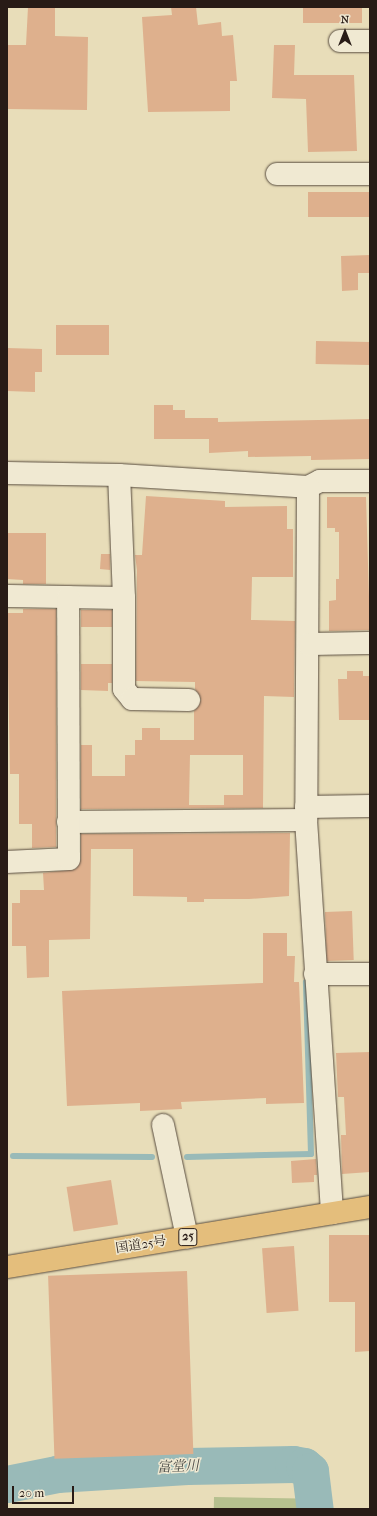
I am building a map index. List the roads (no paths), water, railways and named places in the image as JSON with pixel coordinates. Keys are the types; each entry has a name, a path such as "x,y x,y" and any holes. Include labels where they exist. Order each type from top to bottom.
{"highway":[{"name":"国道25号","path":"7,1267 370,1207"}],"street":[{"path":"340,41 370,41"},
{"path":"277,174 370,174"},
{"path":"7,473 119,475 308,488 320,481 370,481"},
{"path":"119,475 124,598 124,690 132,699 189,700"},
{"path":"308,488 306,814 315,974 332,1213"},
{"path":"7,596 124,598"},
{"path":"7,862 69,859 68,597"},
{"path":"308,644 370,643"},
{"path":"68,822 306,814 370,806"},
{"path":"315,974 370,974"},
{"path":"163,1125 187,1237"}],"waterway":[{"path":"187,1157 311,1154 306,982"},
{"path":"13,1156 152,1157"},
{"name":"富堂川","path":"7,1484 57,1474 187,1466 293,1464 304,1466 310,1471 315,1509"}]}
